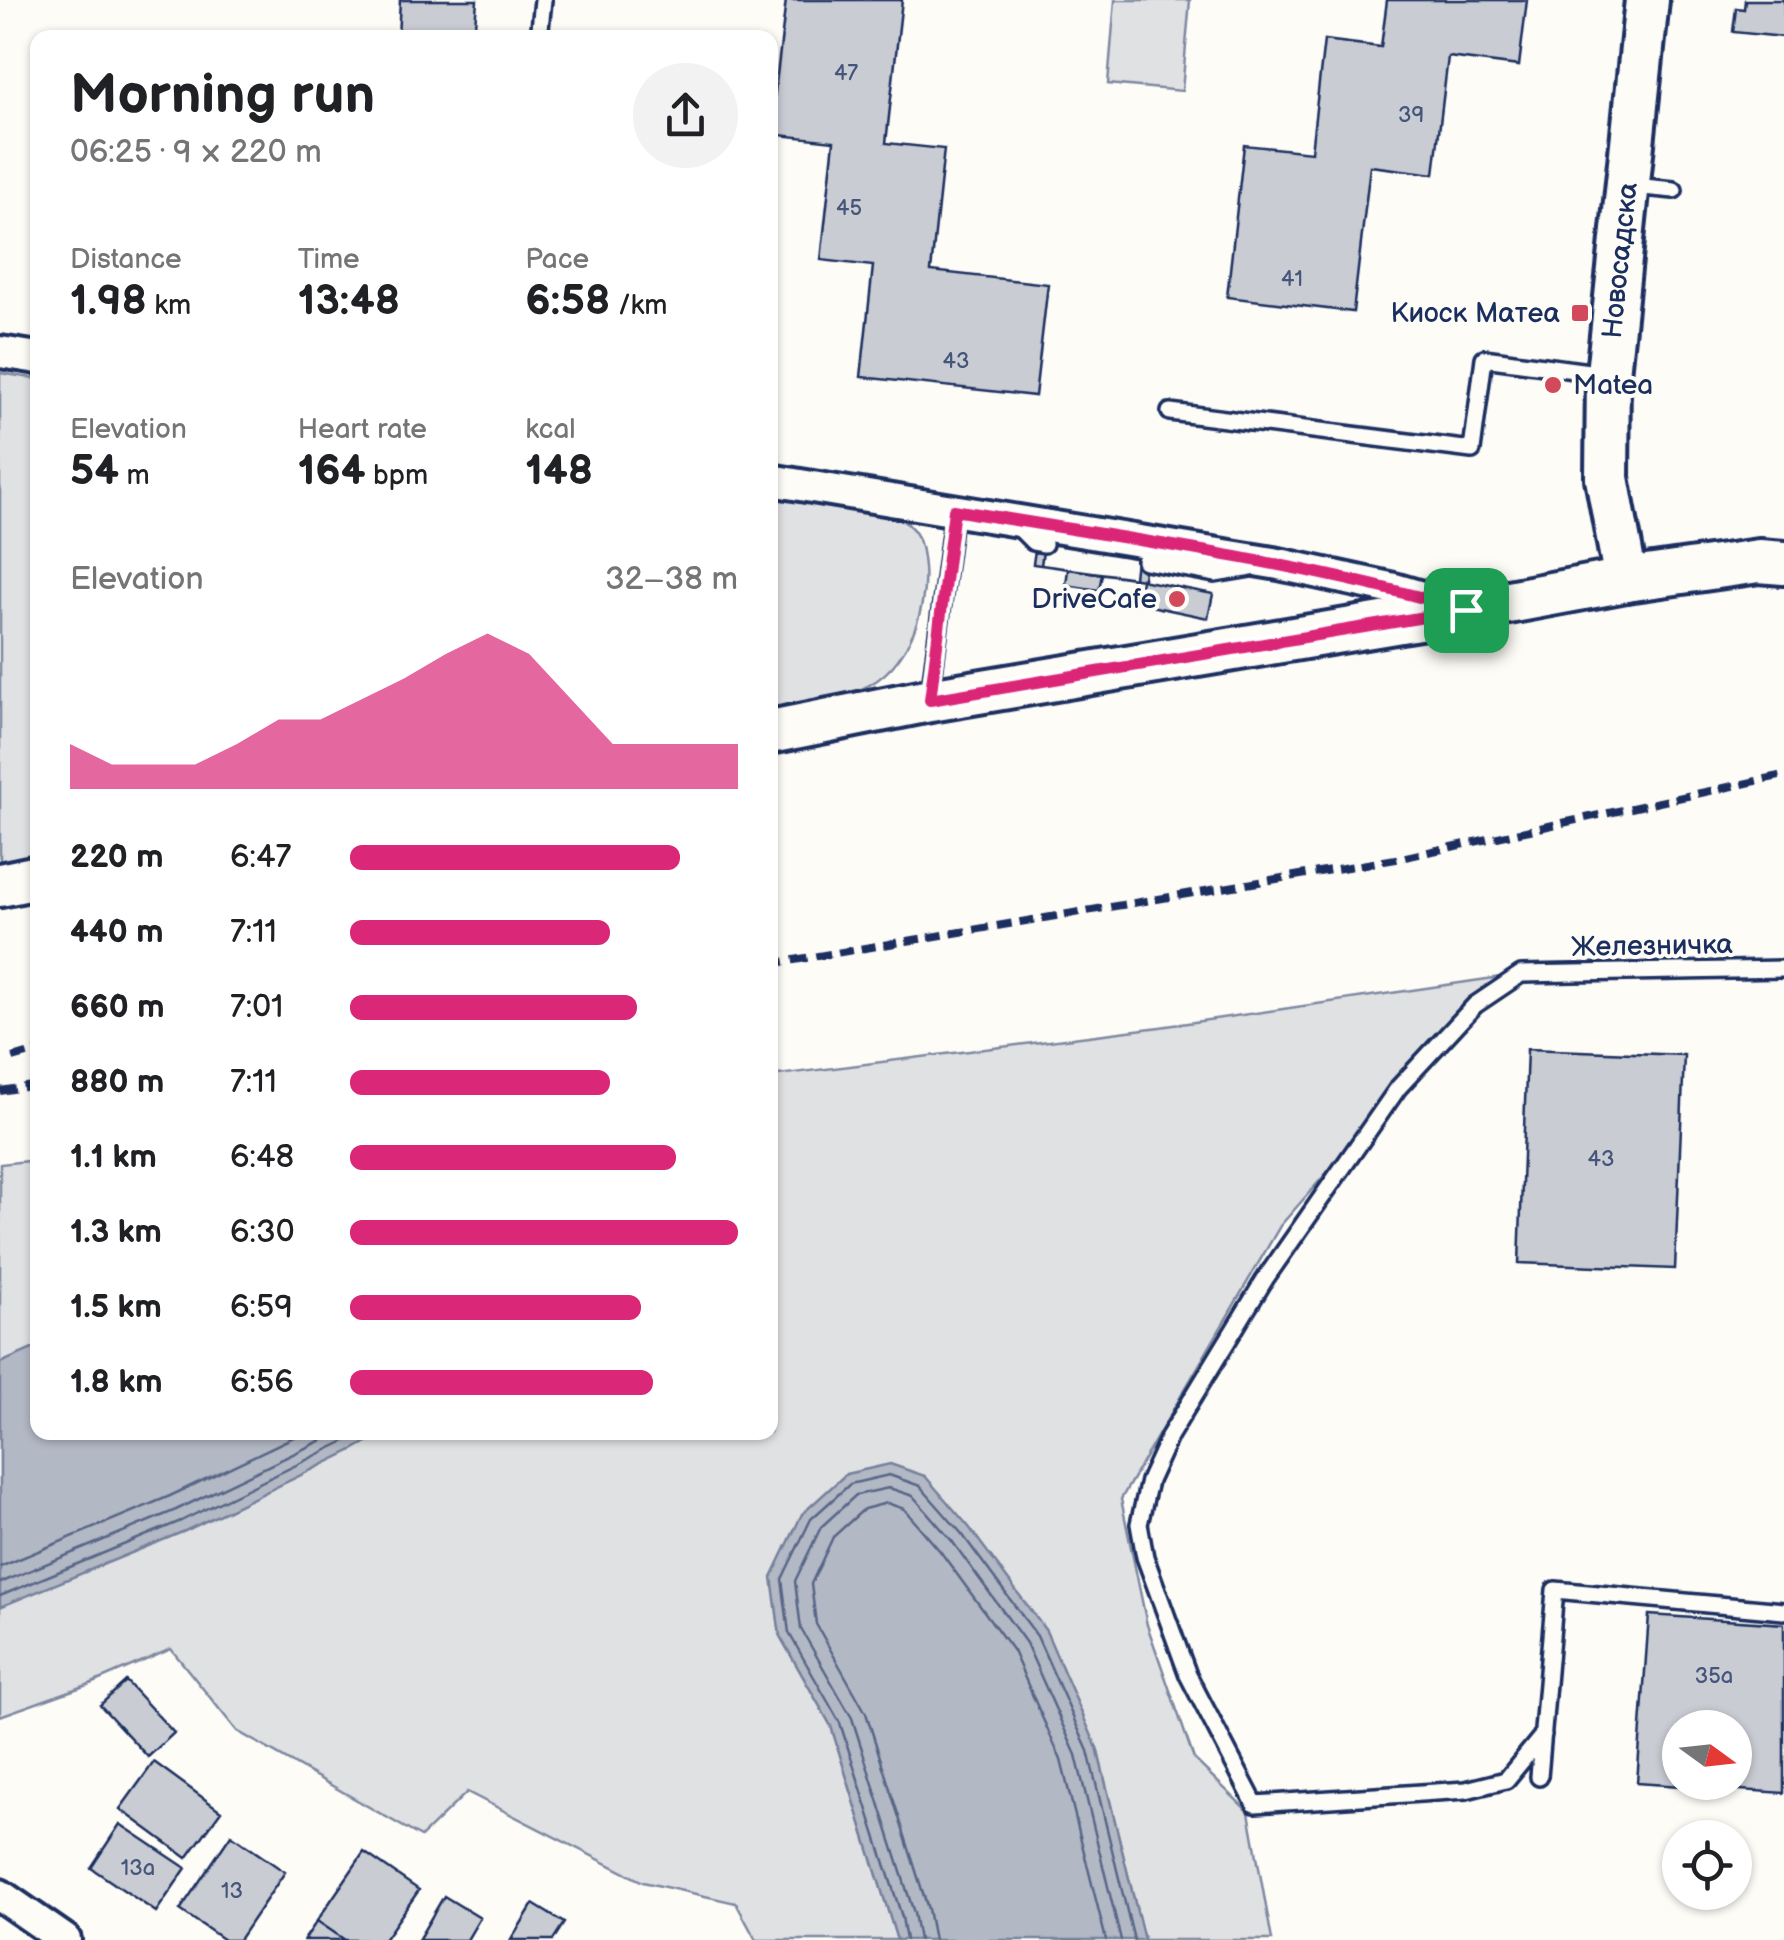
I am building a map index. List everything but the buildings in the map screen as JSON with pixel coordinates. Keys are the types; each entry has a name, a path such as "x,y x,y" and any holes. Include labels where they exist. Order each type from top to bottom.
{"street":[{"name":"Новосадска","path":"1626,580 1606,478 1608,374 1646,0"},
{"path":"0,352 30,357"},
{"path":"778,481 1279,564 1394,589 1466,610"},
{"path":"778,730 930,700 1626,580 1758,561 1784,563"},
{"path":"0,884 30,878"},
{"path":"0,1896 65,1940"}],"lane":[{"path":"540,30 543,0"},
{"path":"1628,185 1674,190"},
{"path":"1170,412 1472,450 1484,358 1608,374"},
{"path":"930,700 954,510"},
{"path":"1011,520 1033,542 1044,544"},
{"path":"1145,561 1216,574 1279,564"},
{"name":"Железничка","path":"1542,1735 1506,1780 1466,1790 1255,1804 1188,1674 1145,1557 1139,1524 1148,1482 1170,1435 1265,1278 1398,1088 1474,1005 1521,974 1784,968"},
{"path":"1539,1776 1555,1590 1784,1610"}],"shaded area":[{"path":"1115,0 1190,0 1182,91 1108,84"},
{"path":"0,373 30,378 30,856 0,862"},
{"path":"778,498 896,517 918,537 924,585 922,605 909,642 886,672 871,684 843,695 778,707"},
{"path":"1521,974 1474,1005 1280,1226 1121,1499 1147,1625 1194,1759 1249,1812 1272,1940 1144,1940 1097,1748 780,1636 831,1726 897,1940 756,1940 736,1903 643,1882 467,1792 421,1837 237,1731 171,1649 90,1684 0,1716 0,1164 30,1161 30,1440 778,1440 778,1075 1160,1027"}],"water":[{"path":"30,1350 30,1440 371,1440 185,1531 0,1607 0,1363"},
{"path":"890,1464 925,1476 969,1527 1046,1631 1097,1748 1144,1940 897,1940 831,1726 780,1636 772,1577 802,1514 846,1474"}],"railway":[{"path":"778,963 1396,859 1784,775"},
{"path":"13,1058 30,1053"},
{"path":"0,1091 30,1086"}],"place":[{"name":"Киоск Матеа","path":"1580,313"},
{"name":"Matea","path":"1553,385"},
{"name":"DriveCafe","path":"1177,599"}],"route":[{"path":"954,510 1279,564 1354,579 1466,610 1064,678 930,700 954,510"}]}
